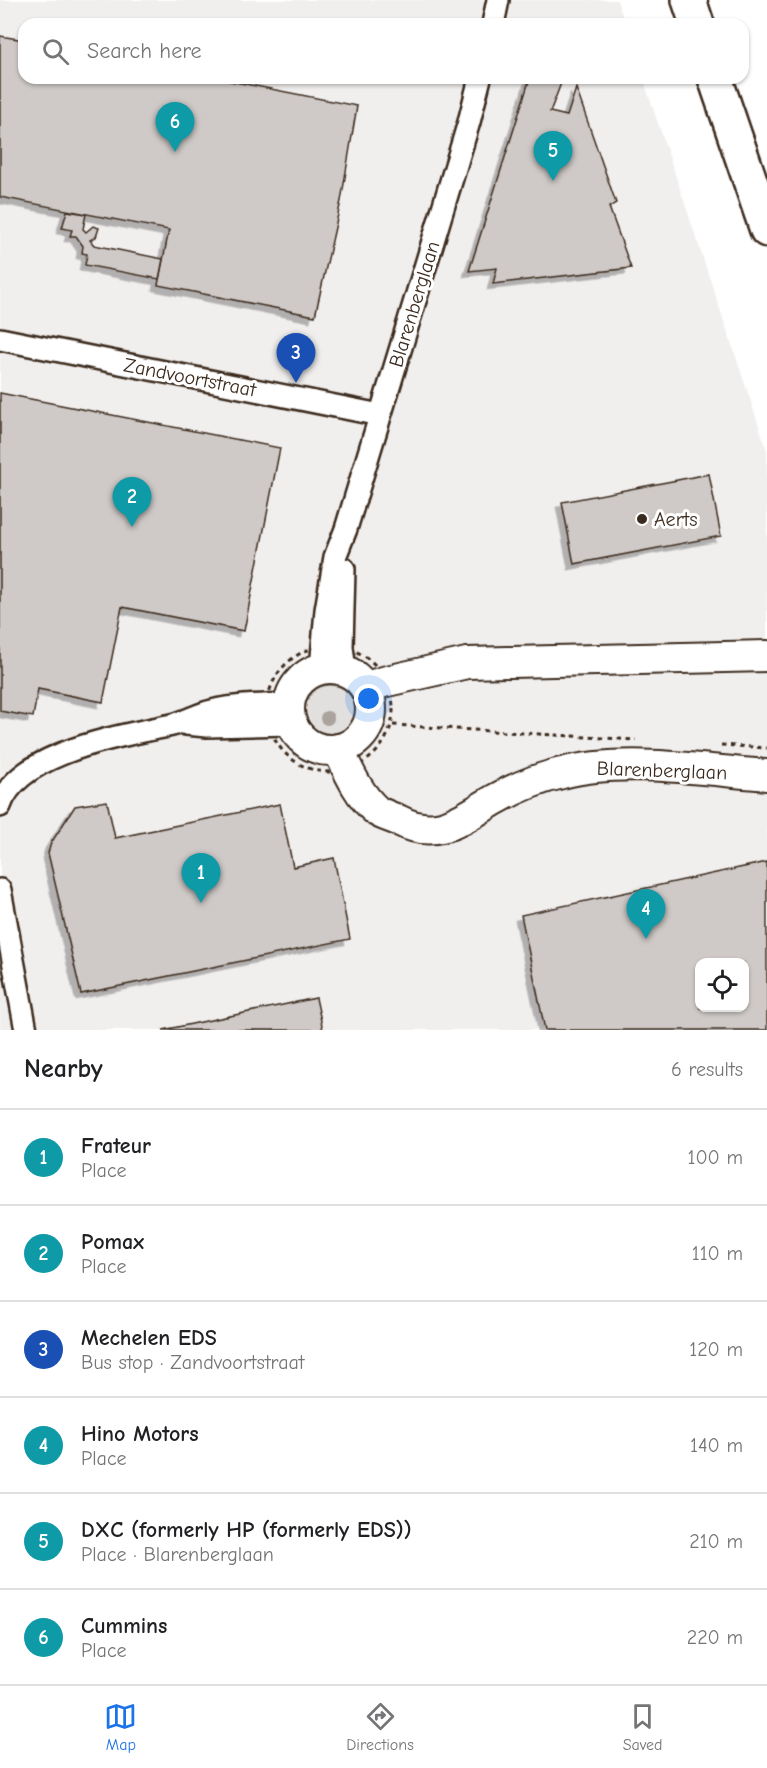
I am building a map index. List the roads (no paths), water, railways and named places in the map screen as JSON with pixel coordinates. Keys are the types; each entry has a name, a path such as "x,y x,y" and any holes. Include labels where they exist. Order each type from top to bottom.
{"highway":[{"path":"689,0 695,18"},
{"path":"717,84 767,231"}],"street":[{"path":"494,18 498,0"},
{"name":"Blarenberglaan","path":"478,84 346,529 365,798 378,812 421,829 438,829 461,820 498,798 531,783 562,773 593,767 645,766 767,775"},
{"name":"Zandvoortstraat","path":"0,339 380,415"},
{"path":"280,714 298,734 316,747 327,750 357,705 505,663 767,656"},
{"path":"280,714 300,682 309,674 357,705"},
{"path":"0,806 16,781 37,765 94,742 177,724 207,726 280,714"},
{"path":"0,890 26,1030"}],"place":[{"name":"Cummins","path":"175,152"},
{"name":"DXC (formerly HP (formerly EDS))","path":"553,181"},
{"name":"Mechelen EDS","path":"296,383"},
{"name":"Aerts","path":"642,519"},
{"name":"Pomax","path":"132,527"},
{"name":"Frateur","path":"201,903"},
{"name":"Hino Motors","path":"646,939"}]}
